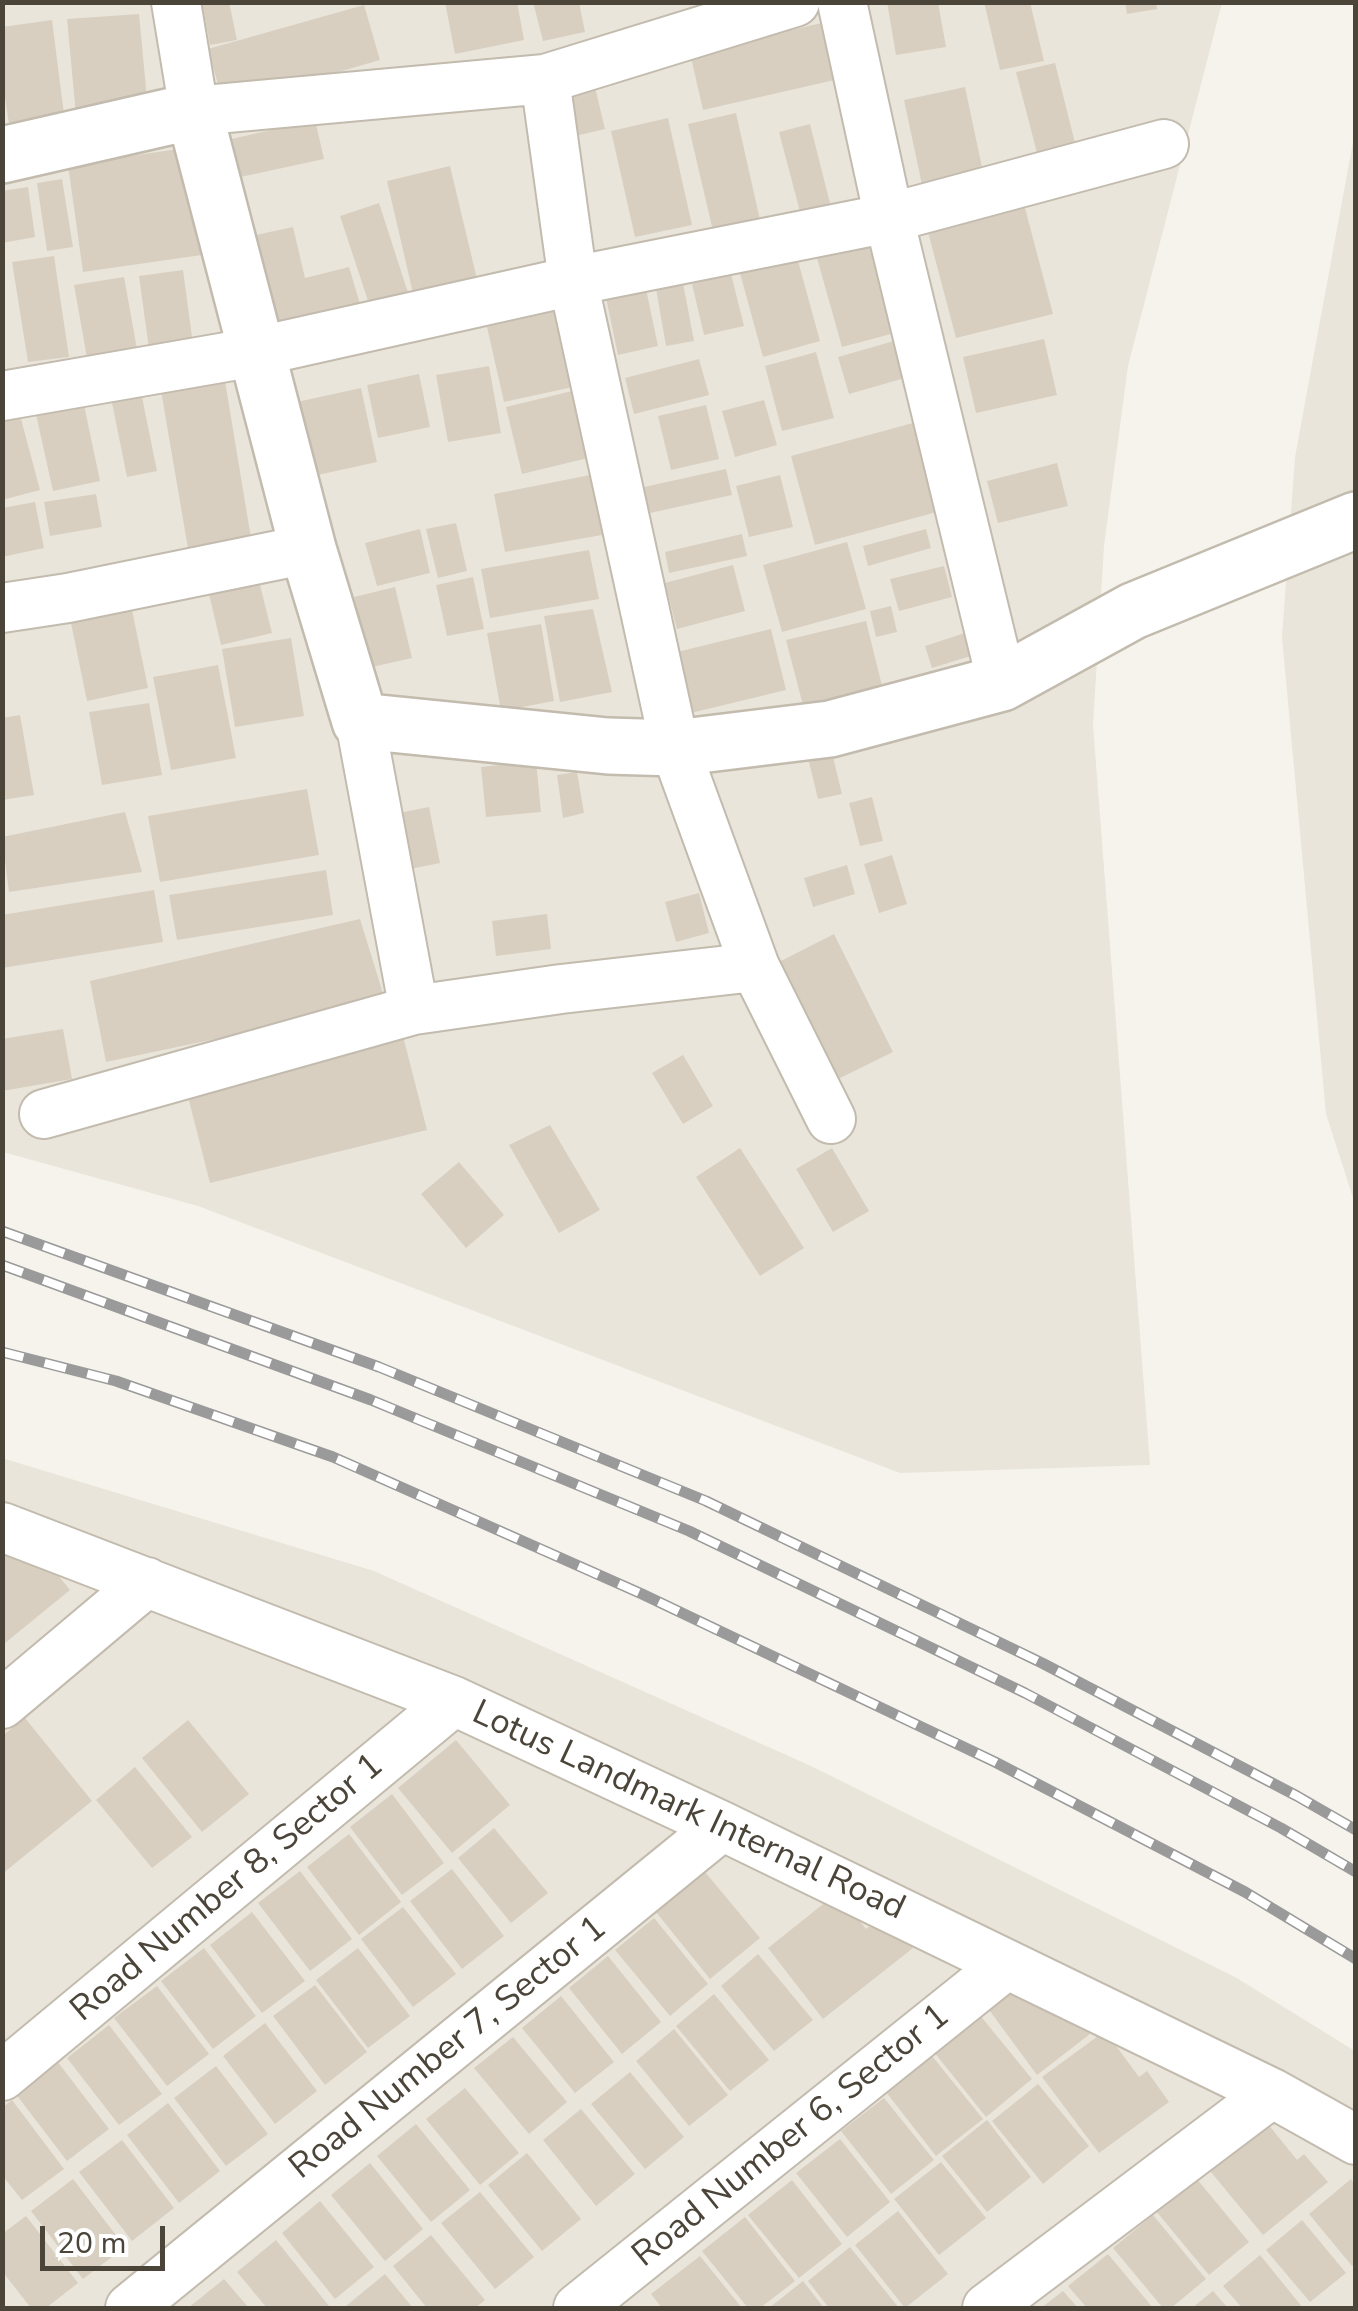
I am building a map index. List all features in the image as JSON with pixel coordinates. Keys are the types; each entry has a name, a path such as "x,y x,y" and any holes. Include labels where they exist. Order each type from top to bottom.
{"street":[{"path":"176,2 194,112 254,352 360,721 414,1010"},
{"path":"2,155 194,112 545,79 796,2"},
{"path":"842,2 889,218 1002,682"},
{"path":"545,79 573,281 675,748 755,968 831,1119"},
{"path":"2,396 254,352 573,281 889,218 1164,144"},
{"path":"360,721 608,746 675,748 830,729 1002,682 1133,611 1356,520"},
{"path":"2,608 308,549"},
{"path":"44,1114 414,1010 755,968"},
{"name":"Lotus Landmark Internal Road","path":"2,1528 454,1701 722,1826 1272,2093 1356,2140"},
{"path":"2,1704 147,1582"},
{"name":"Road Number 8, Sector 1","path":"2,2076 454,1701"},
{"name":"Road Number 7, Sector 1","path":"130,2308 722,1826"},
{"name":"Road Number 6, Sector 1","path":"578,2308 1006,1964"},
{"path":"986,2308 1272,2093"}],"shaded area":[{"path":"2,3 1222,3 1128,366 1104,546 1093,725 1150,1465 900,1473 198,1206 3,1152"},
{"path":"1355,131 1355,1204 1326,1114 1282,637 1295,457"},
{"path":"2,1458 374,1571 811,1766 1235,1977 1355,2051 1355,2308 3,2308"}],"building":[{"path":"202,2 229,2 237,40 210,45"},
{"path":"445,2 517,2 524,40 455,54"},
{"path":"533,2 579,2 585,32 543,41"},
{"path":"887,2 938,2 946,47 896,55"},
{"path":"984,2 1030,2 1044,61 1000,70"},
{"path":"1125,2 1156,2 1157,9 1127,14"},
{"path":"364,5 380,60 224,105 208,49"},
{"path":"139,14 149,120 77,126 67,19"},
{"path":"52,20 66,130 11,137 2,78 2,27"},
{"path":"826,22 839,79 703,110 690,53"},
{"path":"1055,63 1075,143 1037,153 1016,72"},
{"path":"593,79 605,129 571,137 559,86"},
{"path":"965,87 983,172 922,185 904,100"},
{"path":"736,113 760,220 713,231 688,124"},
{"path":"668,118 692,225 635,237 611,131"},
{"path":"315,120 324,159 236,178 227,140"},
{"path":"810,124 834,219 804,227 779,132"},
{"path":"185,148 202,255 83,272 68,165"},
{"path":"450,166 482,300 418,315 387,181"},
{"path":"62,179 73,247 47,251 37,183"},
{"path":"28,187 35,237 2,243 2,191"},
{"path":"379,203 412,305 374,319 340,216"},
{"path":"1025,208 1053,314 956,338 928,232"},
{"path":"293,227 305,278 349,267 364,317 281,342 251,236"},
{"path":"879,234 906,330 842,347 815,251"},
{"path":"795,250 820,341 763,357 738,266"},
{"path":"54,256 69,357 28,362 12,262"},
{"path":"183,270 193,344 149,349 139,276"},
{"path":"731,274 744,326 704,335 692,284"},
{"path":"124,277 137,349 87,358 74,285"},
{"path":"683,283 694,341 666,346 656,289"},
{"path":"646,289 658,346 618,355 606,298"},
{"path":"557,311 573,387 504,402 487,327"},
{"path":"1044,339 1057,395 976,413 963,357"},
{"path":"894,341 905,378 849,394 838,357"},
{"path":"816,352 834,418 782,431 765,366"},
{"path":"699,359 709,395 634,414 625,378"},
{"path":"489,366 501,433 448,442 436,375"},
{"path":"419,374 430,427 378,438 367,385"},
{"path":"224,375 253,550 190,560 160,385"},
{"path":"361,388 377,462 313,476 297,402"},
{"path":"572,391 588,458 522,474 506,407"},
{"path":"141,392 157,471 127,477 111,398"},
{"path":"83,400 100,481 53,491 35,410"},
{"path":"764,400 777,445 735,457 722,411"},
{"path":"17,404 40,490 2,500 2,408"},
{"path":"706,405 719,459 671,470 658,416"},
{"path":"913,423 937,512 815,545 791,456"},
{"path":"1057,463 1068,506 998,523 987,481"},
{"path":"726,469 732,495 650,513 644,487"},
{"path":"590,475 602,535 505,552 494,494"},
{"path":"780,475 793,527 749,537 736,486"},
{"path":"96,494 102,527 50,536 44,502"},
{"path":"35,502 44,548 2,557 2,508"},
{"path":"456,523 467,571 438,578 426,529"},
{"path":"420,529 430,573 377,586 365,543"},
{"path":"926,529 931,548 868,566 863,546"},
{"path":"742,534 747,556 669,573 665,552"},
{"path":"847,542 866,609 782,632 763,565"},
{"path":"589,550 599,599 490,618 481,569"},
{"path":"255,565 272,633 221,645 205,577"},
{"path":"733,565 745,611 677,629 665,583"},
{"path":"944,566 952,597 899,611 890,579"},
{"path":"473,577 484,629 447,636 436,585"},
{"path":"395,587 412,658 372,667 354,597"},
{"path":"891,606 897,632 876,637 870,611"},
{"path":"593,609 612,692 560,702 544,616"},
{"path":"132,610 148,688 87,701 71,623"},
{"path":"866,621 885,698 806,717 786,640"},
{"path":"541,624 554,701 501,711 487,633"},
{"path":"771,629 786,690 691,713 677,652"},
{"path":"977,629 984,652 932,668 925,646"},
{"path":"291,638 304,716 235,727 222,649"},
{"path":"218,665 236,758 171,770 153,677"},
{"path":"149,703 162,775 102,785 89,712"},
{"path":"20,715 34,795 2,800 2,718"},
{"path":"833,757 842,794 818,799 809,762"},
{"path":"536,761 541,812 486,817 481,767"},
{"path":"577,772 584,813 563,818 557,775"},
{"path":"307,789 319,855 160,882 148,816"},
{"path":"872,797 883,841 860,846 849,803"},
{"path":"429,807 440,863 400,871 389,815"},
{"path":"125,812 142,872 9,892 2,837"},
{"path":"892,855 907,904 879,913 864,864"},
{"path":"847,865 855,894 813,907 804,878"},
{"path":"326,870 333,915 177,940 169,895"},
{"path":"154,890 163,942 2,968 2,915"},
{"path":"699,893 709,933 676,942 665,902"},
{"path":"547,914 551,949 496,956 492,921"},
{"path":"360,919 386,1003 106,1062 90,981"},
{"path":"834,934 893,1052 834,1081 775,964"},
{"path":"63,1029 72,1079 2,1091 2,1039"},
{"path":"402,1032 427,1130 210,1183 185,1085"},
{"path":"683,1055 713,1106 683,1124 652,1073"},
{"path":"550,1125 600,1210 559,1233 509,1145"},
{"path":"740,1148 804,1248 760,1276 696,1177"},
{"path":"832,1148 869,1211 833,1232 796,1169"},
{"path":"459,1162 504,1215 466,1248 421,1194"},
{"path":"2,1541 20,1562 30,1553 43,1557 70,1590 5,1643"},
{"path":"25,1718 92,1801 2,1874 2,1736"},
{"path":"188,1720 249,1794 202,1832 142,1758"},
{"path":"456,1740 510,1805 452,1853 398,1788"},
{"path":"135,1767 192,1837 152,1868 96,1800"},
{"path":"392,1794 444,1863 402,1895 350,1827"},
{"path":"494,1828 548,1893 511,1923 458,1858"},
{"path":"349,1834 401,1902 359,1935 307,1867"},
{"path":"452,1869 504,1936 462,1969 410,1901"},
{"path":"300,1871 352,1939 310,1971 258,1903"},
{"path":"705,1872 760,1938 710,1979 656,1912"},
{"path":"837,1893 866,1929 886,1913 913,1948 823,2019 768,1948"},
{"path":"403,1907 456,1974 413,2007 361,1939"},
{"path":"252,1912 305,1981 262,2013 210,1945"},
{"path":"654,1918 708,1984 670,2016 615,1950"},
{"path":"204,1948 256,2016 213,2049 161,1981"},
{"path":"358,1948 410,2016 368,2048 316,1980"},
{"path":"758,1954 813,2020 774,2051 721,1986"},
{"path":"608,1956 661,2022 622,2054 569,1988"},
{"path":"1014,1981 1050,1997 1068,2020 1075,2015 1090,2034 1037,2075 984,2003"},
{"path":"315,1985 367,2052 325,2085 273,2016"},
{"path":"157,1986 209,2054 167,2086 114,2018"},
{"path":"714,1994 769,2060 730,2091 676,2026"},
{"path":"561,1996 614,2062 575,2093 522,2028"},
{"path":"979,2014 1032,2079 986,2117 934,2052"},
{"path":"265,2023 317,2091 275,2124 223,2056"},
{"path":"109,2025 162,2094 119,2125 67,2058"},
{"path":"674,2029 728,2095 689,2126 636,2061"},
{"path":"1105,2031 1139,2077 1147,2071 1169,2102 1099,2153 1042,2077"},
{"path":"513,2037 567,2102 529,2134 474,2068"},
{"path":"932,2056 983,2119 936,2156 886,2092"},
{"path":"57,2061 109,2129 67,2161 15,2093"},
{"path":"216,2066 268,2134 226,2166 174,2098"},
{"path":"630,2072 684,2137 645,2169 591,2104"},
{"path":"1038,2084 1089,2146 1043,2184 992,2121"},
{"path":"465,2088 519,2153 480,2185 426,2119"},
{"path":"884,2098 934,2160 891,2194 841,2131"},
{"path":"12,2100 64,2169 22,2200 2,2175 2,2108"},
{"path":"168,2103 220,2171 179,2203 127,2135"},
{"path":"581,2109 635,2174 596,2206 543,2140"},
{"path":"1263,2118 1297,2160 1304,2154 1328,2182 1263,2235 1206,2166"},
{"path":"987,2120 1031,2177 987,2212 942,2156"},
{"path":"416,2124 470,2190 431,2222 377,2156"},
{"path":"840,2139 890,2202 847,2237 796,2173"},
{"path":"122,2140 174,2208 132,2241 79,2172"},
{"path":"527,2153 581,2219 542,2251 488,2185"},
{"path":"941,2162 986,2218 939,2255 894,2199"},
{"path":"370,2163 423,2229 385,2261 331,2195"},
{"path":"1196,2178 1249,2242 1209,2275 1156,2211"},
{"path":"73,2179 125,2247 83,2279 31,2211"},
{"path":"1351,2179 1356,2185 1356,2263 1352,2266 1309,2214"},
{"path":"792,2180 842,2244 799,2278 748,2215"},
{"path":"480,2192 534,2257 495,2289 441,2223"},
{"path":"320,2201 374,2267 335,2299 282,2233"},
{"path":"898,2211 948,2274 905,2308 855,2245"},
{"path":"1153,2215 1206,2279 1171,2308 1163,2308 1113,2248"},
{"path":"26,2216 78,2283 46,2308 31,2308 2,2271 2,2234"},
{"path":"745,2217 795,2281 760,2308 748,2308 702,2251"},
{"path":"1302,2220 1346,2273 1310,2302 1266,2250"},
{"path":"431,2235 485,2300 475,2308 427,2308 393,2266"},
{"path":"276,2240 329,2306 267,2308 237,2272"},
{"path":"850,2247 899,2308 829,2308 808,2281"},
{"path":"1108,2254 1153,2308 1087,2308 1068,2286"},
{"path":"1260,2255 1303,2308 1242,2308 1223,2286"},
{"path":"700,2256 742,2308 662,2308 651,2294"},
{"path":"385,2274 413,2308 346,2306"},
{"path":"224,2279 249,2308 188,2308"},
{"path":"803,2281 824,2308 769,2308"},
{"path":"1063,2291 1078,2308 1041,2308"},
{"path":"1213,2291 1228,2308 1192,2308"}],"railway":[{"path":"2,1231 379,1367 706,1501 1042,1663 1356,1830"},
{"path":"2,1265 371,1400 689,1531 1025,1693 1281,1828 1356,1872"},
{"path":"2,1352 116,1381 333,1457 642,1594 995,1762 1245,1892 1356,1959"}]}
